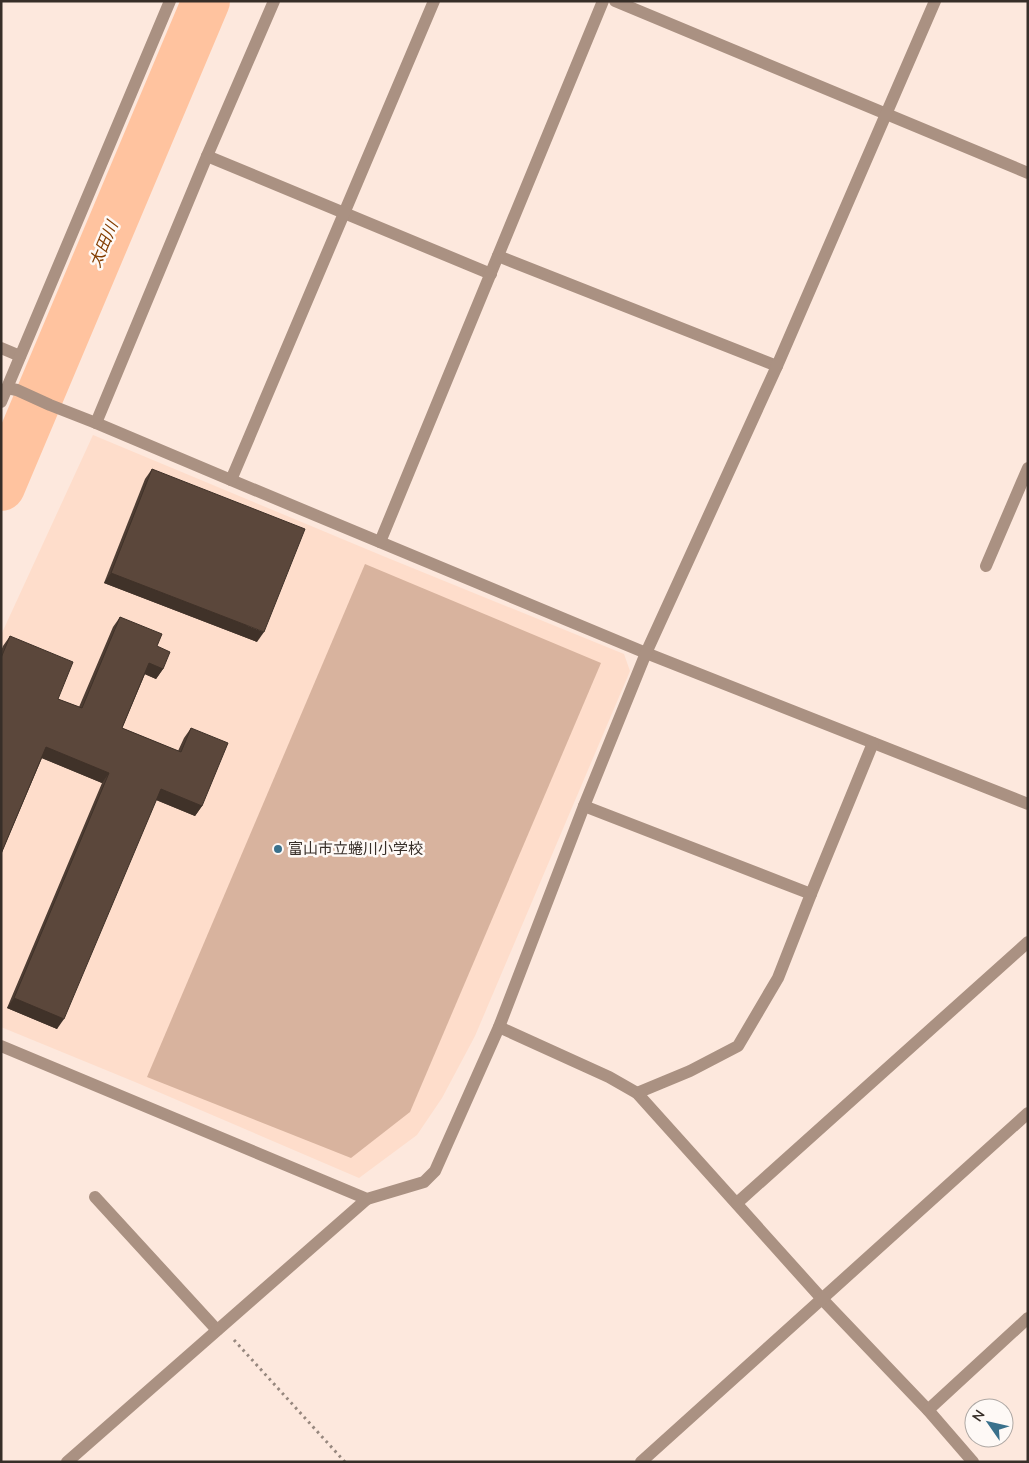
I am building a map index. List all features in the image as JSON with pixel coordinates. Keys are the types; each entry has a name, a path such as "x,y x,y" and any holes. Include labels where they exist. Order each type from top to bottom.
{"street":[{"path":"1,402 12,389 20,356 170,1"},
{"path":"96,423 274,1"},
{"path":"231,480 434,1"},
{"path":"380,542 603,1"},
{"path":"615,1 1028,173"},
{"path":"67,1462 367,1199 424,1182 435,1171 499,1027 584,806 646,652 777,366 935,1"},
{"path":"207,156 491,274"},
{"path":"498,256 777,366"},
{"path":"1,348 20,356"},
{"path":"12,389 646,652 1028,804"},
{"path":"986,566 1028,468"},
{"path":"637,1093 690,1071 738,1046 778,978 873,743"},
{"path":"584,806 811,894"},
{"path":"737,1203 1028,942"},
{"path":"499,1027 608,1077 637,1093 822,1300 928,1410 972,1462"},
{"path":"1,1046 367,1199"},
{"path":"641,1462 1028,1113"},
{"path":"95,1197 217,1330"},
{"path":"928,1410 1028,1318"}],"path":[{"path":"217,1330 233,1339 345,1462"}],"shaded area":[{"name":"富山市立蜷川小学校","path":"93,435 624,654 630,671 475,1036 442,1098 417,1135 359,1178 1,1027 1,635"},
{"path":"365,564 601,663 410,1112 351,1158 147,1077"}],"building":[{"path":"152,469 305,529 264,632 111,573"},
{"path":"120,617 162,634 157,646 170,652 163,669 149,663 122,728 181,752 191,728 228,743 202,806 161,789 64,1019 14,998 109,773 46,747 1,854 1,658 10,636 73,662 58,699 82,708"}],"waterway":[{"name":"太田川","path":"1,487 206,1"}],"place":[{"name":"富山市立蜷川小学校","path":"278,849"}]}
